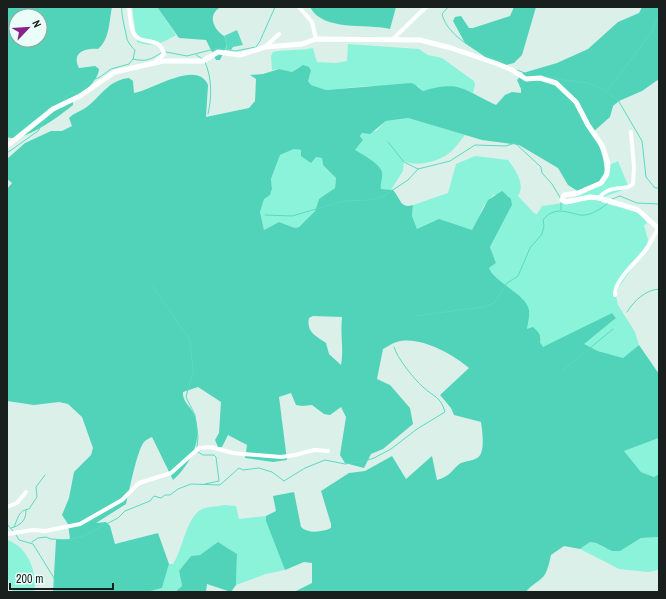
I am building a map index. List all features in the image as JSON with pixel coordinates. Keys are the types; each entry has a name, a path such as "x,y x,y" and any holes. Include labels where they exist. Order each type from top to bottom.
{"street":[{"path":"129,7 134,33 141,39 160,44 164,54 173,60"},
{"path":"299,7 312,22 316,39"},
{"path":"393,39 426,7"},
{"path":"265,47 279,34"},
{"path":"7,146 53,109 80,96 110,75 155,62 173,60 203,61 218,52 240,55 265,47 302,44 316,39 346,38 380,41 393,39 420,40 451,48 512,70 523,78 546,79 562,88 576,102 603,147 608,164 607,174 601,183 578,193 564,195 562,200 566,202 590,197 599,198 641,212 659,229 647,248 621,280 616,289 615,295"},
{"path":"155,62 164,54"},
{"path":"599,198 605,191 618,187 629,187 633,184 634,167 631,132"},
{"path":"7,534 33,530 45,531 80,524 122,500 139,483 171,473 199,448 210,446 233,453 280,457 294,456 314,450 328,451"},
{"path":"7,507 18,503 26,492"}],"shaded area":[{"path":"7,7 112,7 107,35 102,45 98,49 89,49 81,52 77,58 79,68 95,66 99,69 93,83 73,101 73,105 60,115 31,133 14,138 7,137"},
{"path":"132,7 157,7 176,35 153,45 137,42"},
{"path":"157,7 221,7 217,10 213,17 213,22 217,30 224,36 227,45 220,60 216,60 206,40 179,38"},
{"path":"310,7 396,7 390,29 335,23 316,15"},
{"path":"514,7 536,7 522,55 514,63 506,65 491,61 465,43 453,21 455,17 461,16 469,28 473,28 510,16"},
{"path":"642,7 659,7 659,79 642,91 619,101 613,106 610,117 593,132 602,153 604,169 600,183 590,190 579,192 568,185 558,168 519,145 482,140 408,118 386,121 370,134 362,133 360,136 363,140 355,150 371,160 381,170 381,189 393,190 403,204 406,206 413,205 412,216 417,229 439,219 472,230 488,200 502,191 511,199 512,205 490,247 496,263 489,268 497,279 517,294 527,304 529,310 529,320 527,329 533,327 538,332 540,335 540,342 543,347 612,313 616,318 584,344 598,351 623,358 639,345 659,374 659,438 624,451 641,472 654,477 659,474 659,537 641,538 620,551 612,551 596,543 590,542 580,549 564,546 551,555 545,575 526,592 294,592 312,583 312,563 304,562 285,570 266,521 266,516 276,511 273,496 294,492 301,527 308,531 324,531 331,528 331,524 321,491 349,473 365,471 392,456 406,479 432,456 437,480 446,476 459,464 477,458 482,451 483,436 481,422 454,415 451,408 440,395 469,368 454,357 435,347 415,341 405,341 391,344 383,349 377,379 390,385 410,408 413,424 383,449 371,454 364,468 345,463 340,455 346,417 341,407 330,415 324,414 312,405 296,405 291,393 279,397 287,460 273,462 245,458 247,445 228,435 222,447 218,447 215,440 219,433 221,402 198,387 183,392 185,401 193,411 197,423 194,450 185,466 173,480 152,437 148,439 141,446 126,504 96,523 106,522 110,526 115,544 158,533 169,564 162,588 146,592 53,592 56,540 70,539 68,524 62,515 69,498 74,472 91,455 93,448 82,417 68,404 59,402 34,405 7,401 7,189 12,183 7,179 7,159 25,143 51,131 62,131 72,126 69,118 71,116 88,106 111,85 122,79 129,78 133,81 134,93 173,78 194,75 202,78 208,85 206,117 249,108 255,101 256,79 250,75 263,74 279,69 292,72 303,65 309,67 311,71 308,81 311,85 326,90 411,83 423,91 446,86 461,88 496,105 505,95 512,92 521,93 517,80 523,73 557,63 588,49 618,22 639,13","holes":["294,149 301,150 301,156 311,163 316,157 322,158 323,165 336,178 335,188 319,199 315,211 299,227 295,228 279,222 264,230 260,212 264,199 270,195 272,189 271,179 280,155","313,316 342,317 341,365 329,354 326,343 315,336 310,330 308,323 309,318"]},
{"path":"237,30 243,45 233,47 231,50 226,49 227,45 224,36"},
{"path":"348,44 419,49 428,55 442,58 474,81 475,85 473,93 454,87 436,88 423,91 418,86 367,86 326,90 311,85 308,81 311,71 299,67 292,72 279,69 272,70 271,56 273,52 313,48 317,62 336,63 347,61"},
{"path":"408,118 465,135 451,152 443,157 420,164 404,161 403,171 391,190 381,189 380,184 382,172 355,150 363,140 360,135 363,133 376,131 386,121"},
{"path":"294,149 322,158 323,165 336,178 335,189 319,199 315,211 299,227 295,228 279,222 264,230 260,212 264,198 270,195 272,189 271,179 280,155"},
{"path":"475,156 508,160 519,177 521,187 518,196 534,213 537,214 542,206 563,203 596,187 605,167 618,161 629,188 606,196 601,202 627,208 640,214 647,224 644,225 648,240 645,250 619,287 616,296 618,305 635,332 639,345 623,358 598,351 583,344 616,318 612,313 543,348 540,342 541,337 527,329 529,311 527,305 517,294 497,279 489,268 496,263 490,247 512,205 508,195 493,195 483,207 473,230 417,229 412,216 413,205 448,193 456,164"},
{"path":"659,438 659,474 654,477 641,472 624,451"},
{"path":"224,505 236,506 239,519 266,516 285,570 266,574 236,585 237,554 221,544 200,555 191,556 179,572 182,586 175,592 146,592 162,588 169,564 173,564 177,558 186,532 194,516 205,508"},
{"path":"659,537 659,570 648,572 619,569 580,549 590,542 596,543 605,548 626,547 641,538"},
{"path":"7,540 20,548 30,561 34,576 34,592 13,592 7,576"},
{"path":"218,542 237,554 236,585 231,592 207,584 206,592 175,592 182,586 179,571 191,556 200,555"}],"waterway":[{"path":"48,110 63,101 70,93 80,93 88,82 100,77 111,69 129,64 133,59 135,50 127,39 122,17 122,7"},
{"path":"166,52 187,56 218,48 235,51 256,47 275,7"},
{"path":"448,7 442,14 450,29 464,42 498,61"},
{"path":"607,91 651,33 659,15"},
{"path":"133,59 148,60 161,53"},
{"path":"196,55 203,59"},
{"path":"205,62 211,88 208,114"},
{"path":"517,70 533,76"},
{"path":"548,78 588,83 600,88 618,100 642,141 646,177 655,188 659,188"},
{"path":"7,153 38,131 46,118"},
{"path":"388,142 404,162 418,169"},
{"path":"265,215 292,216 344,201 370,200 382,197 408,180 418,169 450,161 475,145 506,146 515,143 541,167 542,173 552,184 561,199"},
{"path":"612,199 620,196 637,203 659,204"},
{"path":"561,202 561,210"},
{"path":"415,316 483,307 494,303 507,283 518,276 530,248 542,234 544,226 543,220 547,216 556,211 587,215 599,210 608,203"},
{"path":"151,284 190,340 193,371 186,397 195,415 198,437 197,447"},
{"path":"627,312 640,297 649,291 659,289"},
{"path":"562,371 613,329"},
{"path":"32,542 38,538 46,537 51,539 66,540 83,536 118,518 125,511 150,501 154,496 161,498 191,484 220,485 239,468 243,470 259,468 272,472 284,481 305,468 325,460 345,464 365,461 391,449 417,429 445,412 439,400 419,383 406,368 394,347"},
{"path":"198,452 203,455 214,455 216,457 219,481 205,484"},
{"path":"14,527 20,513 29,509 37,497 36,487 45,475"},
{"path":"11,528 24,520 26,510"},
{"path":"7,524 13,531"},
{"path":"16,535 19,540 33,544 54,578 56,592"}]}
